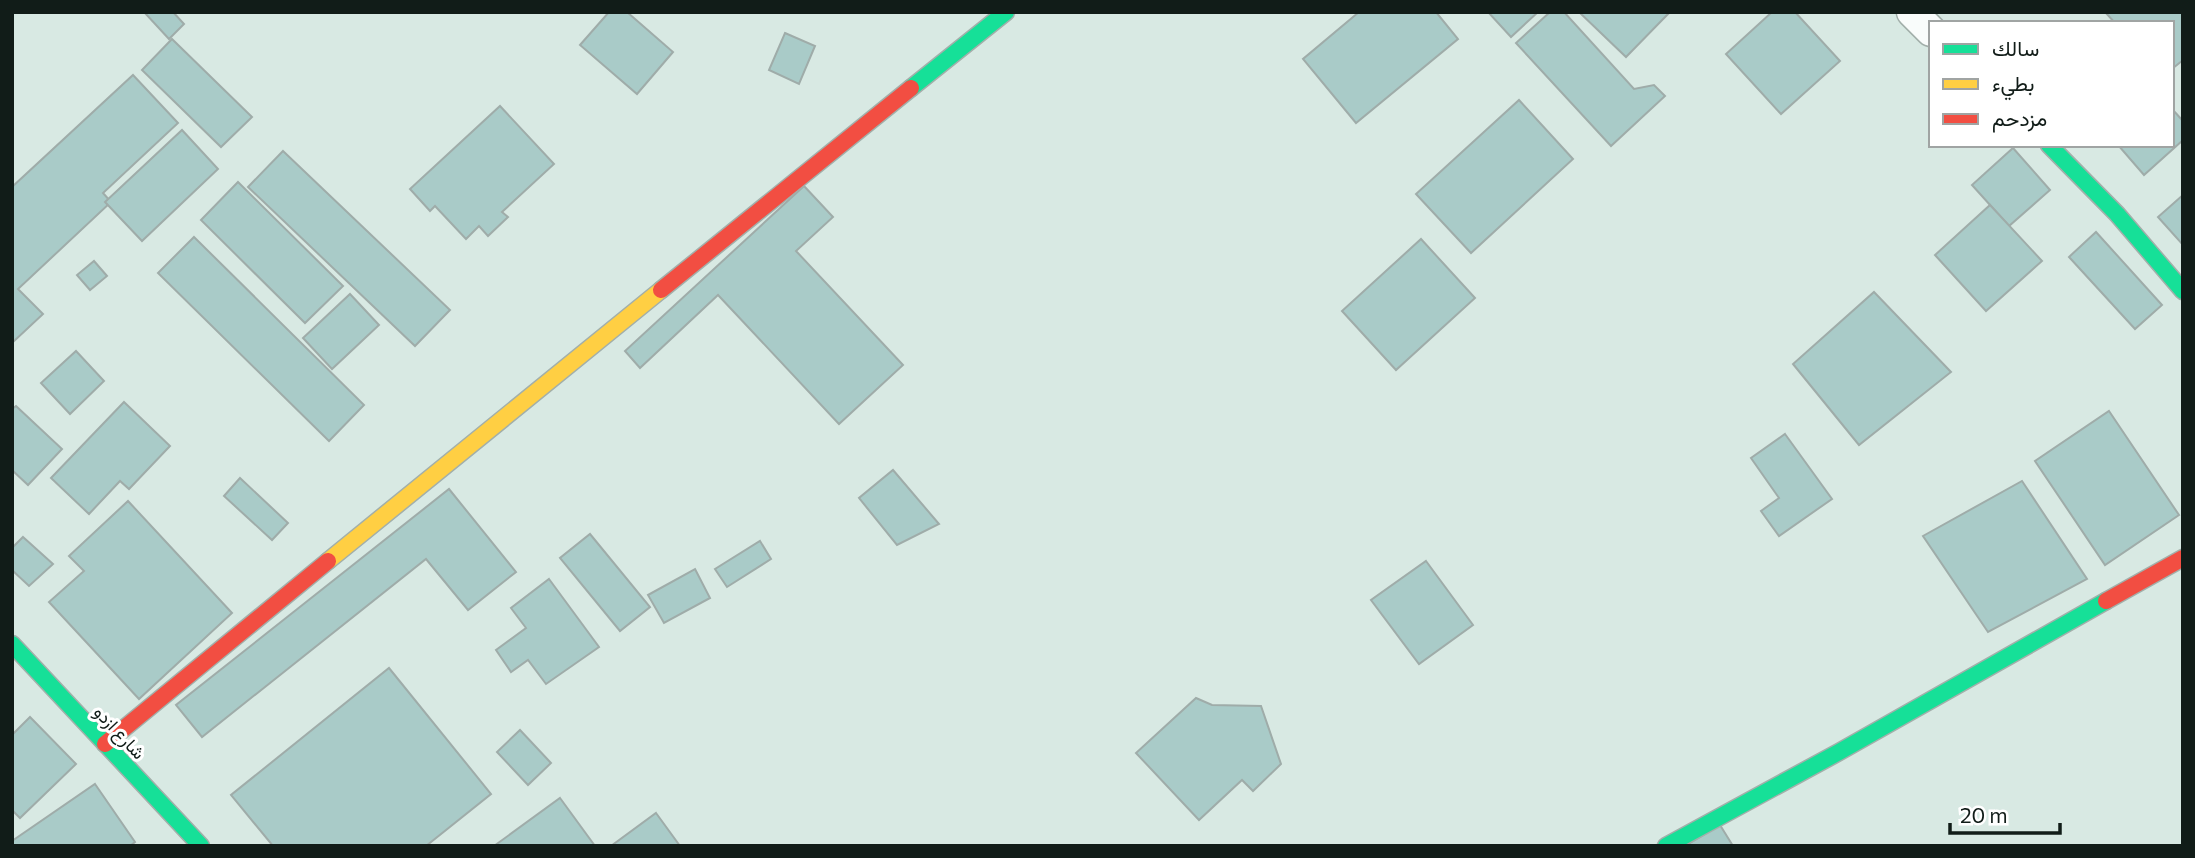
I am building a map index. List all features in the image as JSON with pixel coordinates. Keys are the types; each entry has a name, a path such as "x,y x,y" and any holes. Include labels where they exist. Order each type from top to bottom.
{"street":[{"path":"105,744 454,456 1006,12"},
{"path":"1912,12 1929,29"},
{"path":"2051,147 2116,214 2183,291"},
{"path":"1666,846 2183,558"},
{"name":"شارع ازدو","path":"12,644 201,846"}],"building":[{"path":"144,12 173,12 184,24 169,39"},
{"path":"609,12 627,12 673,52 637,94 580,45"},
{"path":"1359,12 1436,12 1458,39 1356,123 1303,59"},
{"path":"1488,12 1538,12 1511,37"},
{"path":"1550,12 1564,12 1634,89 1654,85 1665,96 1611,146 1516,43"},
{"path":"1579,12 1670,12 1626,57"},
{"path":"1772,12 1795,12 1840,61 1781,114 1726,54"},
{"path":"2105,12 2183,12 2183,60 2174,67 2174,21 2113,21"},
{"path":"785,33 815,46 799,84 769,70"},
{"path":"172,39 252,117 221,147 142,70"},
{"path":"133,75 178,123 103,193 111,202 18,289 43,314 12,343 12,187"},
{"path":"1519,100 1573,159 1471,253 1416,194"},
{"path":"500,106 554,164 502,212 508,217 488,236 479,226 466,239 435,206 430,211 410,189"},
{"path":"2174,111 2183,121 2183,140 2144,175 2120,147 2174,147"},
{"path":"182,130 218,169 142,241 105,202"},
{"path":"2013,148 2050,190 2009,226 1972,185"},
{"path":"283,151 450,310 415,346 248,187"},
{"path":"238,182 343,286 305,323 201,220"},
{"path":"804,186 833,217 796,251 903,365 839,424 718,295 640,368 625,351"},
{"path":"2183,195 2183,245 2158,217"},
{"path":"1990,205 2042,261 1986,311 1935,255"},
{"path":"2096,232 2162,305 2135,329 2069,257"},
{"path":"194,237 364,405 329,441 158,273"},
{"path":"1421,239 1475,298 1396,370 1342,311"},
{"path":"94,261 107,276 90,290 77,275"},
{"path":"1874,292 1951,372 1859,445 1793,364"},
{"path":"350,294 379,325 332,369 303,338"},
{"path":"76,351 104,381 70,414 41,383"},
{"path":"124,402 170,446 129,489 120,481 89,514 51,478"},
{"path":"16,406 62,449 28,485 12,470 12,409"},
{"path":"2109,411 2179,515 2105,565 2035,461"},
{"path":"1785,434 1832,499 1779,536 1761,511 1779,498 1751,458"},
{"path":"893,470 939,524 897,545 859,498"},
{"path":"240,478 288,523 272,540 224,496"},
{"path":"2022,481 2087,579 1988,632 1923,536"},
{"path":"449,489 516,572 468,610 426,559 202,737 176,705"},
{"path":"128,501 232,613 139,699 49,602 84,571 69,556"},
{"path":"590,534 650,607 620,631 560,558"},
{"path":"23,537 53,564 29,586 12,570 12,548"},
{"path":"760,541 771,559 727,587 715,569"},
{"path":"1426,561 1473,625 1419,664 1371,600"},
{"path":"695,569 710,598 664,623 648,595"},
{"path":"549,579 599,647 546,684 528,660 511,672 496,650 526,628 511,608"},
{"path":"389,668 491,794 426,846 273,846 231,795"},
{"path":"1196,698 1212,705 1261,706 1281,764 1253,791 1242,780 1199,820 1136,753"},
{"path":"30,717 76,764 20,818 12,810 12,735"},
{"path":"520,730 551,763 528,785 497,752"},
{"path":"95,784 135,842 130,846 12,846 12,841"},
{"path":"560,798 595,846 494,846"},
{"path":"656,813 680,846 611,846"},
{"path":"1720,825 1733,846 1685,846"}],"traffic: fast":[{"path":"911,88 1006,12"},
{"path":"2051,147 2117,214 2183,291"},
{"path":"1666,846 2106,601"},
{"path":"12,644 201,846"}],"traffic: slow":[{"path":"328,561 661,290"}],"traffic: jam":[{"path":"661,290 911,88"},
{"path":"2106,601 2183,558"},
{"path":"105,744 328,561"}]}
